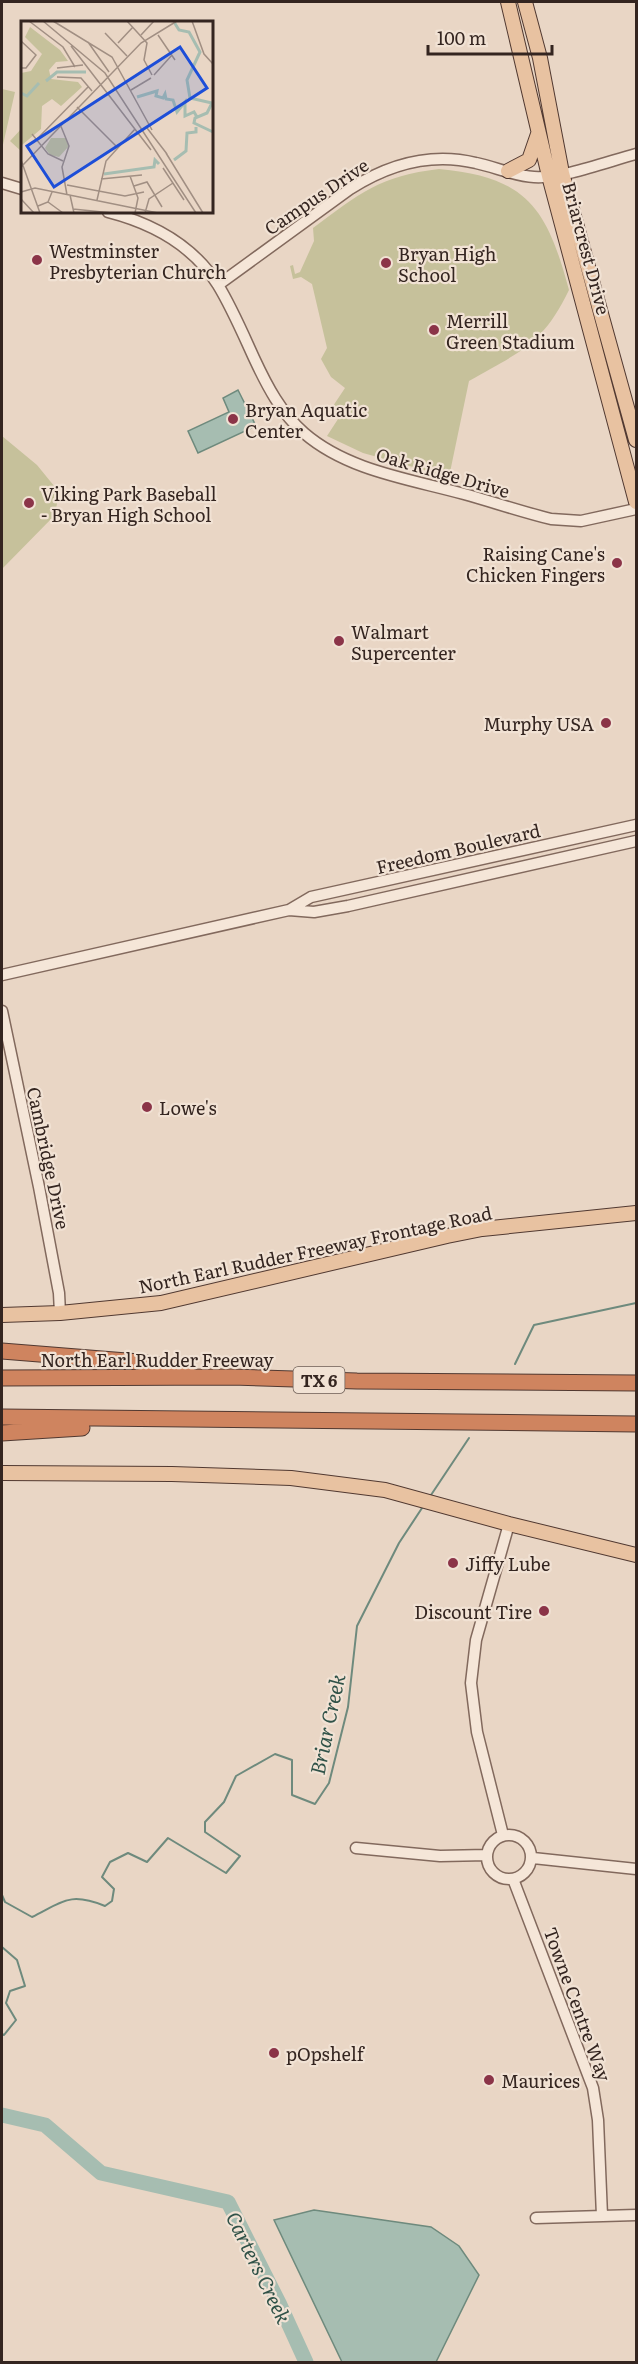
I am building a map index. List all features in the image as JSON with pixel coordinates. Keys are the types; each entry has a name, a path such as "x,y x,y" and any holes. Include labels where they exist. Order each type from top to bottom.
{"highway":[{"path":"2,1351 139,1362 232,1377"},
{"name":"North Earl Rudder Freeway","path":"2,1378 232,1377 357,1381 636,1383"},
{"path":"2,1418 636,1424"},
{"path":"2,1433 169,1421"}],"main road":[{"path":"508,2 523,28 530,55 540,58"},
{"name":"Briarcrest Drive","path":"508,2 539,132 555,174 636,440"},
{"name":"Briarcrest Drive","path":"525,2 540,58 555,174 636,502"},
{"path":"508,171 529,160 539,132"},
{"name":"North Earl Rudder Freeway Frontage Road","path":"2,1315 60,1313 161,1303 482,1229 636,1213"},
{"path":"2,1473 172,1474 291,1478 385,1490 443,1504 509,1524 636,1555"}],"street":[{"name":"Campus Drive","path":"218,285 344,193 386,170 411,162 436,158 464,160 532,177 555,174 636,154"},
{"path":"2,183 21,189"},
{"name":"Oak Ridge Drive","path":"112,213 134,219 160,231 194,258 218,285 265,381 280,406 306,434 336,455 368,468 551,519 581,521 636,509"},
{"name":"Freedom Boulevard","path":"289,910 311,897 636,825"},
{"name":"Freedom Boulevard","path":"2,975 289,910 314,912 636,841"},
{"path":"558,842 562,858"},
{"path":"486,858 490,874"},
{"path":"403,877 406,893"},
{"name":"Cambridge Drive","path":"2,1011 60,1293 60,1313"},
{"path":"503,1835 477,1732 471,1683 476,1640 509,1524"},
{"path":"503,1835 511,1835 525,1841 533,1858 529,1870 513,1878 504,1878 488,1865 489,1846 503,1835"},
{"path":"356,1848 431,1855 487,1855"},
{"path":"533,1858 636,1869"},
{"name":"Towne Centre Way","path":"513,1878 593,2088 598,2120 602,2216"},
{"path":"536,2218 636,2215"}],"shaded area":[{"path":"2,89 15,92 2,149"},
{"path":"21,129 21,151 10,141"},
{"name":"Merrill Green Stadium","path":"439,169 469,173 494,180 513,189 529,202 542,218 552,238 569,290 559,309 539,336 528,346 469,381 449,477 363,453 327,436 340,416 331,409 345,388 331,377 321,359 327,348 312,284 301,277 293,279 290,266 293,265 295,274 300,272 314,241 313,228 344,205 372,188 401,176"},
{"name":"Bryan Aquatic Center","path":"238,390 256,426 198,453 188,431 229,412 223,398"},
{"name":"Viking Park Baseball - Bryan High School","path":"2,436 37,465 59,492 55,515 2,569"},
{"path":"314,2210 431,2227 459,2246 479,2275 436,2362 342,2362 274,2220"}],"waterway":[{"name":"Briar Creek","path":"515,1364 534,1325 636,1303"},
{"name":"Briar Creek","path":"429,1498 469,1438"},
{"name":"Briar Creek","path":"2,1895 5,1902 32,1917 67,1900 83,1900 105,1906 112,1901 114,1889 102,1877 110,1862 128,1853 147,1862 168,1838 226,1873 240,1856 205,1832 205,1822 224,1802 236,1776 275,1754 292,1760 292,1795 315,1804 329,1783 348,1707 357,1626 399,1543 424,1505"},
{"name":"Briar Creek","path":"2,1947 17,1960 25,1986 10,1991 6,2003 16,2020 4,2035 2,2034"},
{"name":"Carters Creek","path":"2,2115 45,2125 101,2173 228,2202 306,2362"}],"place":[{"name":"Westminster Presbyterian Church","path":"37,260"},
{"name":"Bryan High School","path":"386,263"},
{"name":"Merrill Green Stadium","path":"434,330"},
{"name":"Bryan Aquatic Center","path":"233,419"},
{"name":"Viking Park Baseball - Bryan High School","path":"29,503"},
{"name":"Raising Cane's Chicken Fingers","path":"617,563"},
{"name":"Walmart Supercenter","path":"339,641"},
{"name":"Murphy USA","path":"606,723"},
{"name":"Lowe's","path":"147,1107"},
{"name":"Jiffy Lube","path":"453,1563"},
{"name":"Discount Tire","path":"544,1611"},
{"name":"pOpshelf","path":"274,2053"},
{"name":"Maurices","path":"489,2080"}]}
